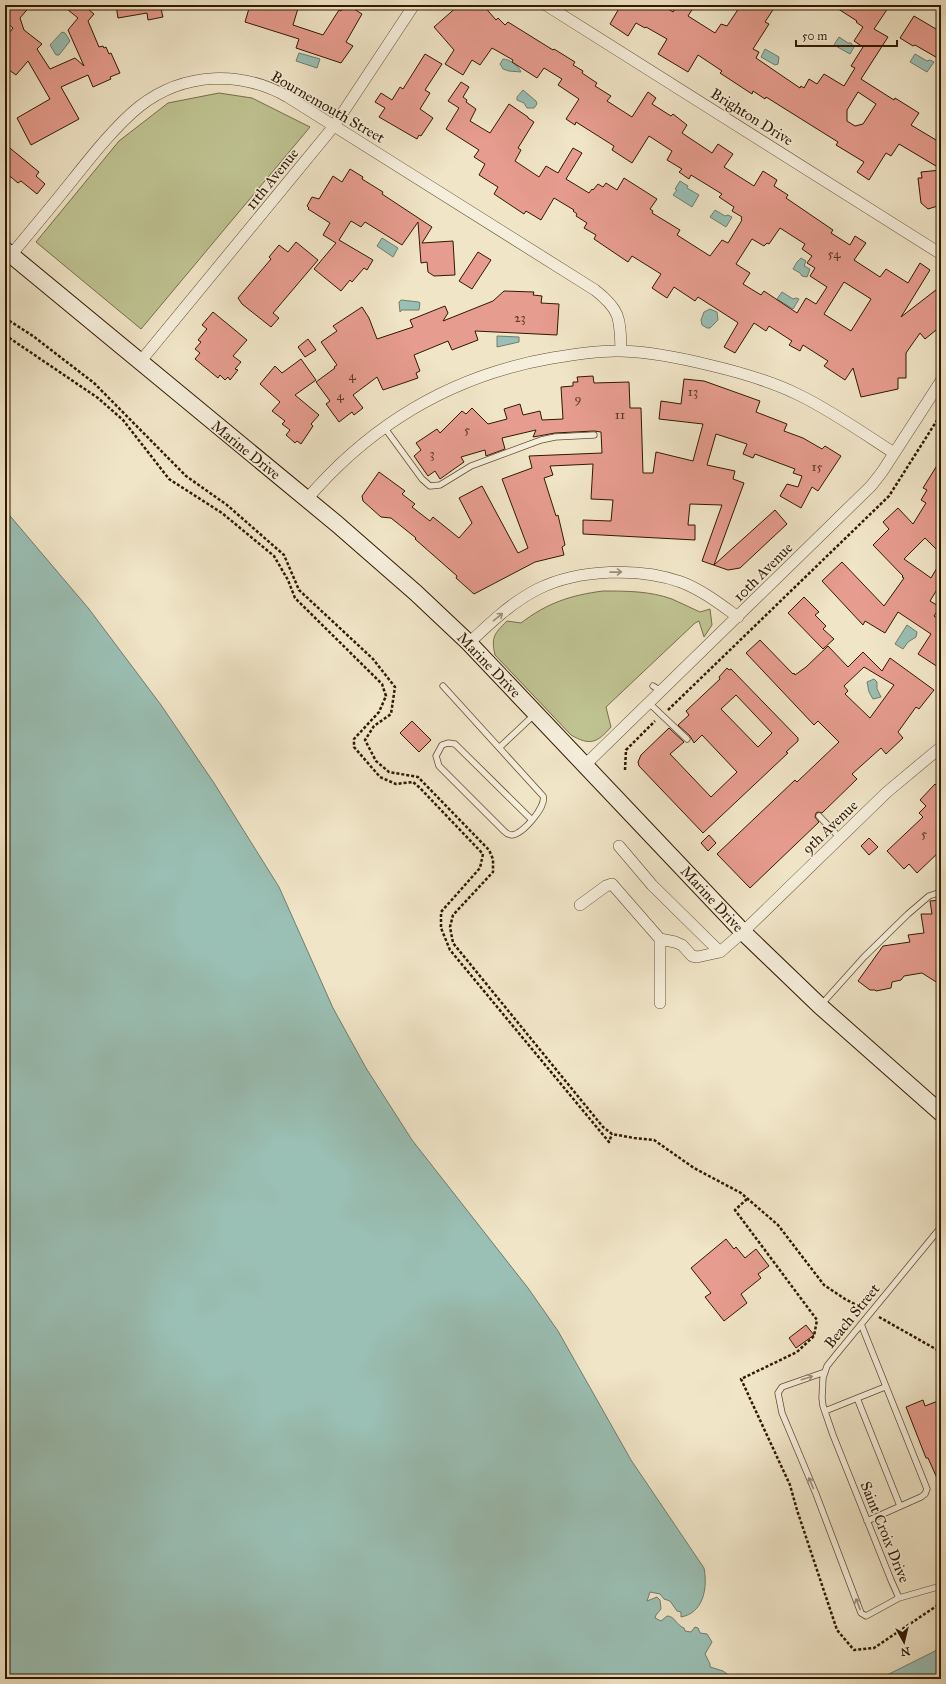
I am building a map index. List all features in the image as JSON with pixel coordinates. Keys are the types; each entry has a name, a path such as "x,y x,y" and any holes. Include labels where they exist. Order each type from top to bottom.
{"main road":[{"name":"Marine Drive","path":"8,252 392,571 469,643 743,932 820,1006 941,1113"}],"street":[{"name":"11th Avenue","path":"140,362 334,126 414,5"},
{"name":"Brighton Drive","path":"546,5 941,254"},
{"name":"Bournemouth Street","path":"8,252 129,117 141,106 168,90 195,81 234,78 263,84 280,92 595,290 606,299 616,311 619,323 621,351"},
{"path":"307,499 340,464 383,427 439,394 490,374 523,364 584,353 621,351 728,369 775,385 798,395 833,414 894,453"},
{"name":"10th Avenue","path":"584,766 649,703 657,689 738,617 860,498 882,472 941,381"},
{"path":"469,643 510,607 537,590 556,581 585,579 632,572 676,581 701,592 738,617"},
{"name":"9th Avenue","path":"720,952 743,932 897,783 941,747"},
{"path":"580,905 606,886 612,884 660,939 682,945 692,956 706,956 720,952 652,885 619,846"},
{"path":"660,939 660,1003"}],"lane":[{"path":"383,427 422,479 430,486 440,485 471,466 541,440 555,437 594,434"},
{"path":"443,686 500,747 544,798 542,808 532,820 515,834 509,834 504,831 439,766 436,756 442,745 452,743 458,747 532,820"},
{"path":"649,703 687,739"},
{"path":"500,747 536,714"},
{"path":"819,816 840,838"},
{"path":"820,1006 864,957 908,914 929,896 941,892"},
{"name":"Beach Street","path":"833,1435 822,1398 825,1372 835,1356 941,1227"},
{"path":"861,1324 927,1489 925,1494 921,1497 867,1521"},
{"path":"825,1372 782,1388 778,1393 782,1413 861,1613 866,1616 900,1598"},
{"path":"825,1411 885,1387"},
{"path":"857,1398 900,1506"},
{"name":"Saint Croix Drive","path":"833,1435 890,1580 900,1598 941,1586"}],"path":[{"path":"5,318 33,336 94,383 186,476 227,506 284,555 299,590 373,659 394,687 391,714 374,726 365,740 376,761 389,772 418,777 489,850 493,859 493,872 453,915 450,927 453,943 603,1127 612,1134 654,1140 694,1168 740,1193 778,1225 824,1285 845,1299 941,1352"},
{"path":"5,335 98,398 123,420 169,479 222,513 274,556 288,580 295,598 382,684 386,696 379,712 354,739 354,747 380,777 396,784 413,782 483,854 480,868 441,912 441,928 450,950 609,1142 612,1134"},
{"path":"666,711 889,496 941,414"},
{"path":"625,770 626,750 660,717"},
{"path":"747,1199 735,1210 817,1320 814,1336 797,1352 741,1379 790,1485 836,1630 854,1650 874,1648 941,1603"}],"green space":[{"path":"219,93 252,98 310,127 141,329 36,242 119,141 168,103"},
{"path":"603,591 629,591 655,594 672,599 700,612 710,609 712,625 704,637 699,621 695,623 606,707 611,727 602,737 588,742 571,735 495,655 493,644 496,633 507,621 521,623 540,610 560,601 580,595"}],"water":[{"path":"62,32 65,33 70,41 59,55 56,55 50,45"},
{"path":"839,37 848,43 851,43 854,47 850,54 834,45"},
{"path":"765,49 779,57 778,64 775,65 761,57"},
{"path":"299,53 320,59 317,68 296,61"},
{"path":"915,54 927,61 930,60 934,62 927,72 910,62"},
{"path":"503,59 514,63 521,72 503,69 500,64"},
{"path":"523,90 536,101 537,104 534,108 527,108 524,103 517,100 517,97"},
{"path":"680,181 688,186 687,188 699,195 692,207 673,195 677,190 675,189"},
{"path":"715,210 725,216 728,215 732,217 726,227 710,217"},
{"path":"382,238 398,248 393,257 377,246"},
{"path":"801,258 806,261 804,266 810,269 807,277 802,276 793,269"},
{"path":"782,292 793,299 799,299 793,309 777,299"},
{"path":"401,300 419,302 419,310 402,310 400,312 399,302"},
{"path":"710,309 717,312 718,320 710,328 707,328 702,325 701,320 704,312"},
{"path":"497,336 519,337 519,342 497,347"},
{"path":"5,510 89,609 161,705 214,783 279,887 333,1008 366,1068 412,1140 528,1288 558,1331 631,1460 704,1568 704,1592 699,1605 694,1611 681,1617 681,1612 677,1611 670,1601 664,1599 660,1594 650,1592 647,1601 657,1597 660,1600 661,1609 655,1618 661,1621 667,1616 670,1616 684,1628 685,1631 691,1632 695,1627 698,1628 700,1633 707,1634 712,1642 705,1654 710,1667 723,1671 734,1679 5,1679"},
{"path":"907,625 917,632 916,637 908,642 903,649 895,644"},
{"path":"874,679 877,682 877,689 881,697 873,699 869,692 867,682"},
{"path":"941,1648 941,1679 879,1679"}],"building":[{"path":"5,5 31,5 20,18 24,30 42,44 37,49 50,69 75,58 84,66 68,30 78,18 62,5 83,5 94,14 88,21 99,47 106,47 109,54 111,53 120,73 93,87 88,75 61,87 79,119 31,145 17,118 50,99 28,61 16,75 5,67 5,38 13,28 5,21"},
{"path":"116,5 160,5 163,17 148,20 147,13 118,18"},
{"path":"250,5 299,5 293,25 323,35 339,10 341,11 345,5 348,5 362,14 346,42 353,46 341,63 296,48 299,39 245,22"},
{"path":"459,5 483,5 496,20 498,18 505,25 508,22 575,62 573,65 597,83 595,86 611,96 607,101 632,117 648,92 656,98 652,104 671,116 673,114 687,125 682,133 712,153 718,144 733,154 724,167 754,186 763,171 777,180 774,186 788,195 786,198 833,230 831,233 850,245 855,236 866,243 854,260 880,277 886,269 908,283 920,263 930,270 901,317 941,286 941,326 925,339 920,333 906,353 906,378 898,378 898,389 861,397 853,368 845,380 824,366 828,361 803,345 800,351 789,345 792,341 769,326 766,331 754,323 735,353 724,347 738,323 737,322 698,297 695,301 674,287 667,298 652,288 661,274 632,256 628,262 594,239 596,235 584,228 587,223 576,216 577,214 573,211 574,210 554,198 541,220 526,211 524,214 494,194 498,187 479,175 485,164 474,157 479,150 446,129 459,108 448,101 461,82 469,87 463,97 467,100 466,102 476,109 470,121 490,133 509,104 534,122 518,148 521,150 515,161 539,177 546,166 558,173 573,148 582,153 566,179 589,193 598,184 603,187 606,183 617,190 624,178 657,199 650,209 653,211 652,213 680,230 677,235 710,256 722,240 728,243 742,220 742,217 732,211 734,207 719,197 722,194 691,175 689,179 679,172 682,169 667,160 672,151 649,136 632,163 612,150 614,146 576,122 575,125 566,119 579,99 558,85 562,79 544,68 537,78 512,62 513,60 492,48 480,65 472,60 463,75 445,64 454,50 434,27","holes":["780,228 805,244 802,249 812,256 807,263 815,268 810,276 827,287 816,304 806,298 797,313 764,291 761,295 743,284 750,273 736,264 752,239 764,246 767,243 769,244","844,282 871,299 851,331 824,314"]},
{"path":"621,5 662,5 673,12 677,5 695,5 688,16 715,33 721,24 727,26 741,5 776,5 765,22 769,24 753,49 759,52 756,58 800,88 801,86 804,88 809,79 817,84 824,74 844,86 855,68 851,66 863,47 854,41 863,27 856,22 857,21 832,5 890,5 874,29 888,37 861,79 894,100 895,98 919,113 911,125 941,143 941,169 899,144 891,156 886,153 869,180 857,172 864,162 836,145 838,142 766,97 765,99 753,91 752,94 720,73 722,71 698,55 688,72 658,54 667,39 636,23 628,36 610,24","holes":["858,92 876,104 863,124 855,126 847,121 847,110"]},
{"path":"914,16 941,32 941,60 900,38"},
{"path":"425,54 442,64 425,90 430,93 420,109 433,118 421,136 419,135 417,139 379,117 385,108 375,102 381,93 392,100 400,87 403,89"},
{"path":"5,144 39,172 36,176 45,184 37,194 21,181 18,183 5,172"},
{"path":"350,169 363,177 362,179 383,192 382,194 432,227 422,243 453,241 455,275 434,276 428,272 427,262 421,263 418,222 402,245 365,222 361,227 351,221 339,240 373,260 367,270 364,268 352,282 350,280 341,291 314,269 336,243 323,235 330,223 308,209 309,208 307,206 312,197 319,199 333,176 342,182"},
{"path":"941,170 941,205 928,209 921,203 918,178 922,178 921,172"},
{"path":"296,242 318,260 273,313 279,318 271,327 242,304 238,298 271,259 269,257 279,245 288,252"},
{"path":"478,252 491,260 472,289 459,281"},
{"path":"504,291 534,292 533,295 542,296 541,303 559,304 557,335 475,331 478,340 452,350 448,341 414,355 420,371 416,373 418,378 383,390 377,377 353,395 363,408 354,415 352,412 339,422 326,404 330,401 316,382 337,365 321,342 337,331 333,326 362,307 369,318 377,339 413,327 410,320 445,306 448,313 443,321 493,301"},
{"path":"213,312 247,340 233,356 241,362 235,369 238,370 230,380 228,377 225,380 220,375 218,378 195,359 200,353 195,349 201,342 198,340 207,329 202,325"},
{"path":"308,339 316,350 305,357 298,347"},
{"path":"301,359 316,380 295,395 319,415 311,424 313,426 301,444 297,441 295,443 286,435 290,430 282,424 285,421 272,411 280,402 260,384 275,366 282,373"},
{"path":"593,376 594,383 629,382 630,408 641,408 643,473 653,473 656,452 693,461 703,424 659,419 661,401 681,404 684,379 704,381 760,401 756,412 787,424 784,431 803,438 822,449 825,446 841,456 818,491 812,487 801,508 780,496 787,484 798,487 802,476 793,473 795,469 755,454 753,458 743,454 747,444 716,434 707,465 735,471 733,479 744,483 714,565 775,510 787,524 740,568 728,570 702,561 722,505 690,504 688,525 695,525 695,540 583,534 583,520 611,521 613,500 591,499 593,464 550,466 553,475 544,478 556,516 558,515 565,545 562,547 564,555 535,562 474,594 456,578 457,576 415,539 416,538 391,518 381,517 363,501 362,496 379,472 405,491 402,494 415,504 412,507 430,521 433,517 459,538 472,523 459,498 482,486 518,553 528,548 502,479 532,468 529,456 602,453 601,432 555,433 533,437 536,430 502,438 505,449 486,456 485,450 461,457 464,462 440,479 435,471 428,476 414,456 421,450 416,443 437,429 440,433 462,411 466,414 472,408 488,424 507,419 504,409 520,404 523,415 540,411 542,420 563,419 561,387 573,386 573,382 578,382 577,377"},
{"path":"941,459 941,554 925,538 904,559 931,578 941,561 941,583 930,601 940,607 934,616 940,620 941,618 941,669 918,654 931,634 898,612 885,633 865,621 863,625 822,581 842,562 884,606 904,578 873,545 889,529 883,522 898,508 913,524 926,503 921,500 927,490 923,488"},
{"path":"804,597 819,612 815,615 826,626 823,629 834,639 823,649 788,613"},
{"path":"760,640 795,675 806,667 828,646 848,667 863,652 882,671 890,658 934,690 919,709 916,707 898,732 903,738 886,754 881,748 852,774 857,779 822,813 816,813 815,817 819,822 750,888 717,854 795,780 797,782 839,742 818,721 814,725 746,653","holes":["864,667 894,685 870,718 845,694 848,691 844,686"]},
{"path":"727,668 729,670 731,669 798,738 798,741 786,752 788,753 703,833 639,766 638,762 641,755 669,728 684,742 670,754 711,797 737,772 702,735 694,743 690,736 678,725 689,715 686,711 720,679 719,677","holes":["736,695 772,733 758,747 721,709"]},
{"path":"412,721 431,740 419,752 400,733"},
{"path":"935,784 941,790 941,850 917,873 909,864 904,869 887,851 923,817 919,813 926,806 920,800"},
{"path":"709,835 716,843 708,851 701,843"},
{"path":"869,838 878,847 869,855 861,846"},
{"path":"941,900 941,985 922,973 904,976 901,980 892,982 891,988 876,991 870,990 858,981 883,946 910,942 908,935 924,933 921,914 932,914 930,901"},
{"path":"726,1239 734,1249 736,1247 745,1258 756,1249 769,1266 758,1274 761,1278 741,1294 747,1303 724,1321 705,1297 711,1293 691,1268"},
{"path":"806,1325 814,1335 796,1348 789,1338"},
{"path":"923,1400 925,1406 938,1401 941,1408 941,1487 928,1458 926,1458 906,1407"}]}
